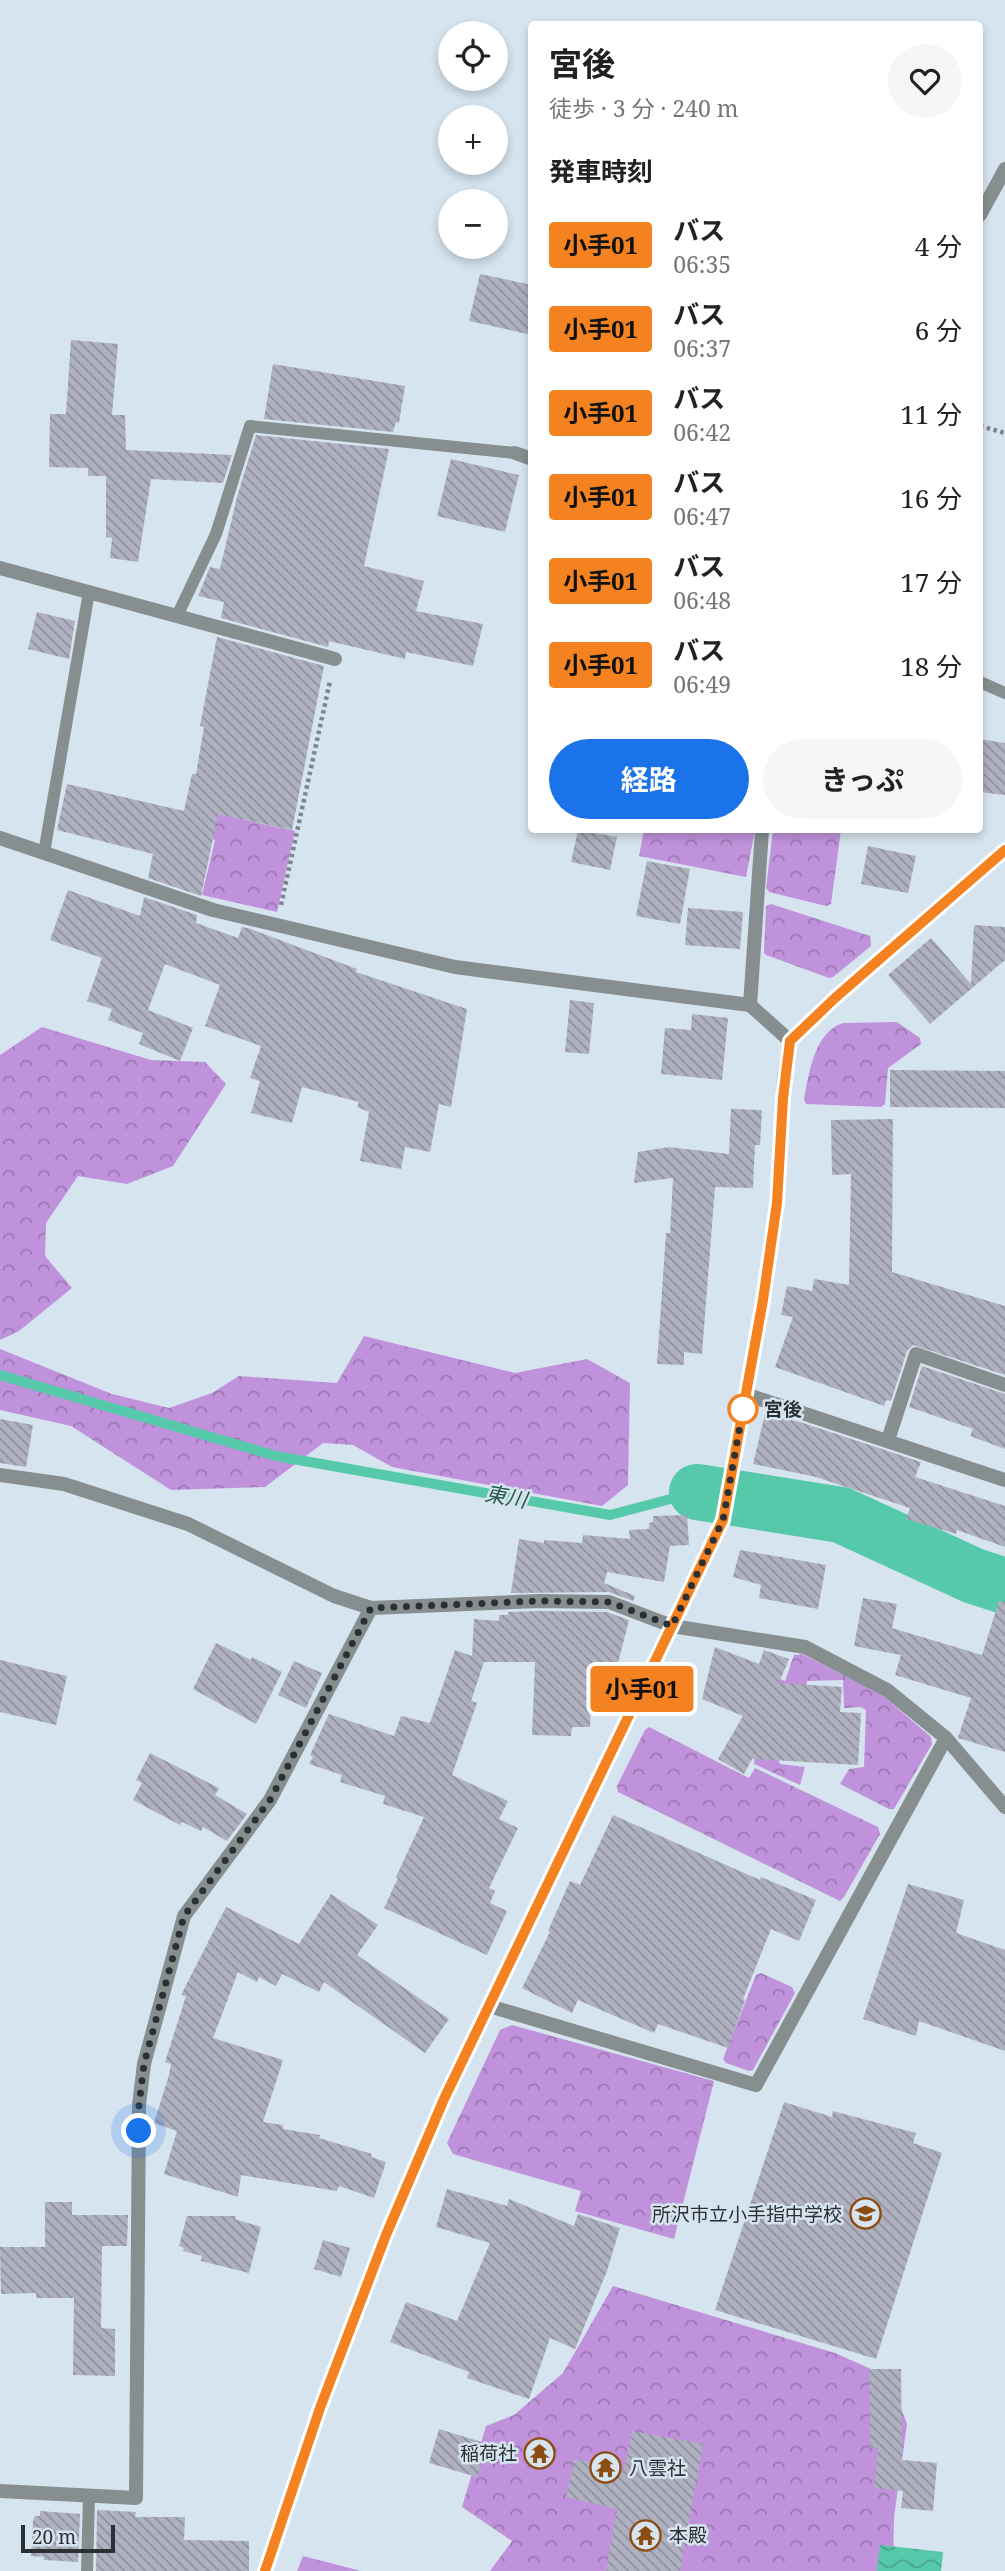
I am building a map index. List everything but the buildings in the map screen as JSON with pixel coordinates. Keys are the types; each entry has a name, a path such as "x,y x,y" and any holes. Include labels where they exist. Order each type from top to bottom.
{"street":[{"path":"983,209 1005,169"},
{"path":"515,453 528,457"},
{"path":"0,568 335,659"},
{"path":"750,1004 762,833"},
{"path":"0,838 213,910 455,967 750,1004 790,1041"},
{"path":"265,2571 320,2408 386,2235 444,2099 723,1520 777,1203 781,1118 790,1041 835,998 1005,850"},
{"path":"888,1440 916,1354 1005,1385"},
{"path":"745,1394 1005,1480"},
{"path":"0,1475 64,1484 187,1524 334,1596 371,1608 539,1601 609,1602 672,1626 805,1647 887,1690 946,1738 1005,1807"},
{"path":"0,2491 136,2498 139,2105 144,2064 184,1916 270,1800 371,1608"},
{"path":"489,2006 756,2085 946,1738"}],"lane":[{"path":"177,616 216,534 250,426 515,453"},
{"path":"44,853 89,592"},
{"path":"983,683 1005,693"},
{"path":"87,2571 89,2496"}],"path":[{"path":"983,427 1005,433"},
{"path":"276,926 335,659"}],"green space":[{"path":"187,807 295,831 277,912 202,895 215,840 182,832"},
{"path":"643,833 754,833 746,877 639,856"},
{"path":"773,833 841,833 831,904 826,906 769,892 766,888"},
{"path":"771,904 870,936 871,946 829,978 766,955 766,906"},
{"path":"897,1022 920,1038 921,1044 888,1068 885,1104 881,1107 806,1104 804,1099 814,1055 825,1035 843,1023"},
{"path":"42,1027 151,1060 205,1062 226,1084 173,1166 127,1184 78,1176 46,1223 45,1256 72,1288 19,1331 0,1340 0,1055"},
{"path":"364,1336 515,1373 587,1359 630,1383 628,1485 602,1506 392,1467 353,1445 323,1443 265,1487 171,1490 71,1426 0,1410 0,1349 112,1394 169,1408 212,1393 239,1376 337,1383"},
{"path":"802,1654 881,1694 931,1737 932,1744 894,1809 889,1809 840,1784 849,1769 864,1767 866,1710 861,1707 844,1708 843,1680 807,1681 804,1706 778,1759 780,1764 805,1767 800,1785 754,1764 771,1676 785,1681 794,1655"},
{"path":"649,1727 749,1778 755,1768 878,1827 880,1834 844,1897 840,1901 618,1792 617,1786"},
{"path":"761,1973 792,1987 795,1993 753,2070 749,2071 726,2063 723,2059 756,1975"},
{"path":"512,2025 714,2081 674,2239 575,2211 581,2191 453,2154 447,2143 500,2030"},
{"path":"613,2286 835,2353 889,2377 907,2424 894,2517 893,2571 490,2571 512,2541 462,2507 486,2426 514,2415 563,2373"},
{"path":"303,2556 361,2571 297,2571"}],"water":[{"path":"880,2545 943,2552 941,2571 877,2571"}],"waterway":[{"name":"東川","path":"0,1375 276,1456 610,1515 697,1492"},
{"name":"東川","path":"697,1492 841,1515 974,1576 1005,1586"}],"bus line":[{"name":"小手01","path":"265,2571 320,2408 386,2235 444,2099 723,1520 763,1300 777,1203 784,1078 790,1041 835,998 1005,850"}],"place":[{"name":"宮後","path":"743,1409"},
{"name":"所沢市立小手指中学校","path":"865,2214"},
{"name":"稲荷社","path":"540,2453"},
{"name":"八雲社","path":"606,2468"},
{"name":"本殿","path":"646,2535"}],"route":[{"path":"139,2131 144,2064 184,1916 270,1800 371,1608 539,1601 609,1602 672,1626 723,1520 743,1409"}]}
